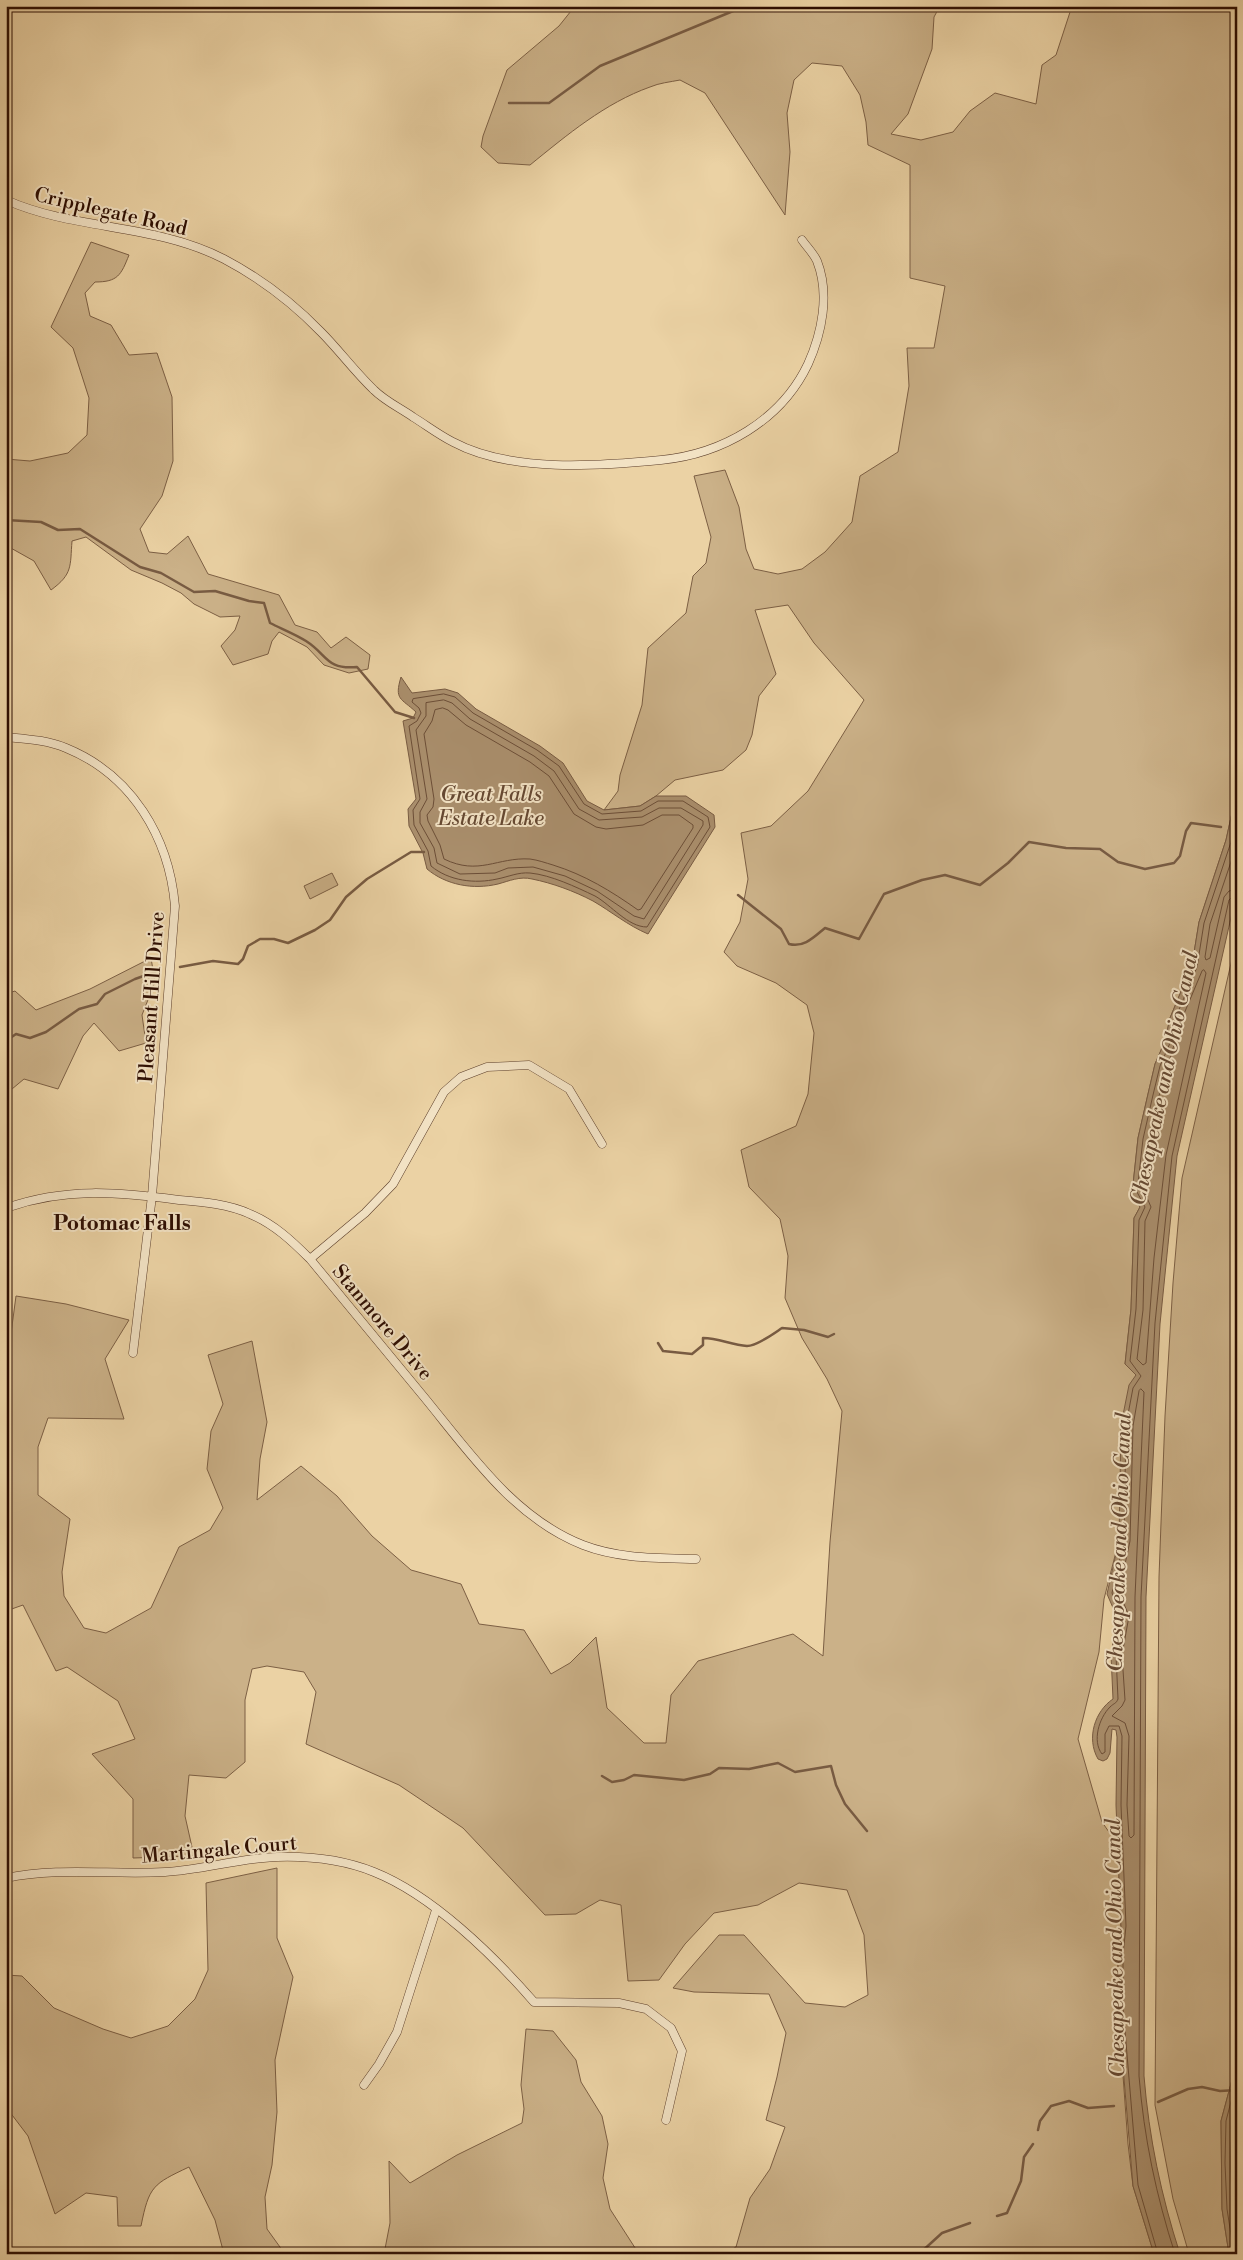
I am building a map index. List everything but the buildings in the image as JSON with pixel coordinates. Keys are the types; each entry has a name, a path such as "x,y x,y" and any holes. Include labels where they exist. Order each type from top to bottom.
{"street":[{"name":"Cripplegate Road","path":"6,200 64,219 136,230 179,241 224,259 296,307 375,392 453,443 509,460 596,466 668,459 708,451 738,438 768,417 788,396 802,375 813,351 821,323 824,284 816,259 802,240"},
{"name":"Pleasant Hill Drive","path":"6,737 34,739 66,748 100,767 140,806 154,828 165,854 173,884 175,906 152,1196 133,1353"},
{"path":"310,1259 365,1213 393,1184 444,1092 461,1077 487,1067 529,1065 569,1090 602,1144"},
{"name":"Stanmore Drive","path":"6,1208 33,1198 66,1193 104,1193 152,1196 216,1204 249,1213 285,1235 310,1259 461,1442 511,1499 538,1522 560,1535 585,1546 626,1556 696,1559"},
{"name":"Martingale Court","path":"6,1878 47,1873 166,1872 275,1857 302,1857 336,1861 373,1871 405,1886 477,1943 511,1976 534,2002 619,2003 646,2009 671,2028 682,2052 666,2120"},
{"path":"364,2085 379,2064 397,2032 436,1910"}],"shaded area":[{"path":"575,6 940,6 934,17 932,49 908,114 891,134 921,140 953,132 970,111 995,93 1036,104 1042,65 1056,55 1072,6 1237,6 1237,790 1226,840 1199,922 1192,965 1170,1018 1165,1041 1155,1064 1138,1138 1132,1194 1140,1207 1134,1218 1131,1309 1125,1364 1136,1375 1121,1425 1119,1540 1104,1599 1099,1652 1078,1739 1102,1822 1118,1845 1120,1864 1118,1890 1121,1927 1118,1955 1118,2007 1128,2144 1133,2186 1154,2254 724,2254 736,2247 750,2198 770,2169 785,2127 766,2120 786,2033 769,1994 694,1992 673,1988 719,1935 744,1935 805,2003 845,2007 868,1995 864,1935 847,1890 799,1883 758,1905 714,1913 685,1944 659,1980 628,1981 621,1905 600,1900 576,1914 545,1915 463,1828 399,1785 306,1744 316,1692 304,1672 267,1666 252,1669 245,1700 245,1762 226,1778 189,1775 185,1816 194,1856 133,1858 133,1799 92,1754 135,1739 118,1701 67,1667 56,1671 23,1605 6,1611 6,1371 16,1296 66,1304 129,1320 105,1359 124,1419 48,1418 38,1447 38,1495 70,1519 62,1572 64,1596 84,1628 106,1633 151,1608 179,1547 210,1530 223,1508 207,1469 211,1431 223,1404 208,1355 252,1341 267,1422 260,1459 257,1500 301,1466 337,1496 372,1536 411,1570 461,1584 479,1624 524,1630 551,1674 570,1663 596,1637 607,1708 644,1743 666,1743 671,1695 698,1661 793,1634 823,1656 830,1542 842,1411 827,1379 802,1338 785,1298 788,1256 780,1219 749,1187 741,1150 796,1126 808,1094 814,1033 807,1005 776,983 737,966 724,952 740,922 748,879 741,833 771,826 808,791 864,700 814,643 788,605 755,610 776,674 759,696 752,735 746,750 723,770 675,780 656,796 640,806 604,810 618,791 620,775 642,705 648,648 686,613 693,576 706,563 711,537 694,476 725,470 739,507 746,549 754,569 778,574 802,569 825,552 852,522 860,476 898,452 909,386 907,348 934,348 945,286 910,278 910,165 868,145 866,122 860,95 842,66 812,63 794,80 787,113 790,152 785,215 705,93 680,80 653,86 617,102 558,142 530,165 498,163 481,147 483,136 507,70 559,26"},
{"path":"91,242 129,255 124,268 118,276 109,281 95,282 85,293 90,316 111,325 129,355 157,353 172,397 173,461 162,496 140,529 149,552 167,554 188,536 208,574 279,595 295,625 317,632 331,648 346,637 370,655 368,669 349,673 324,665 307,647 279,632 272,641 268,654 233,665 221,646 235,630 240,616 220,617 194,604 181,593 131,570 86,537 72,541 67,574 51,590 34,561 9,547 6,548 6,459 30,461 68,453 87,435 89,398 73,348 51,327"},
{"path":"332,873 338,885 310,899 304,886"},
{"path":"1237,937 1237,2061 1221,2121 1222,2209 1229,2254 1189,2254 1173,2199 1155,2105 1159,1577 1165,1416 1182,1178"},
{"path":"151,958 155,982 142,1015 146,1043 119,1051 94,1023 83,1036 58,1089 24,1079 6,1094 6,994 15,991 36,1010 90,989"},
{"path":"277,1868 277,1938 293,1977 275,2060 277,2112 272,2165 265,2197 267,2229 285,2254 224,2254 215,2220 189,2167 167,2178 154,2188 147,2202 141,2226 118,2226 117,2197 86,2193 55,2214 28,2136 6,2107 6,1975 22,1976 54,2008 103,2029 131,2038 168,2026 195,1999 208,1970 206,1883"},
{"path":"526,2029 553,2031 576,2060 581,2082 602,2116 608,2144 603,2178 610,2209 639,2254 384,2254 390,2223 389,2161 410,2183 457,2155 522,2123 524,2109 521,2085"}],"water":[{"name":"Great Falls Estate Lake","path":"401,677 412,693 445,689 458,693 476,709 540,746 563,763 587,801 604,810 640,806 656,796 686,796 714,815 715,827 648,934 626,923 593,901 547,883 523,878 489,886 460,885 443,879 427,869 423,853 409,826 408,809 416,799 403,721 413,718 416,712 400,698 398,690"},
{"name":"Chesapeake and Ohio Canal","path":"1237,790 1237,891 1177,1156 1160,1324 1146,1597 1144,2076 1149,2122 1157,2166 1180,2254 1154,2254 1133,2186 1118,2007 1118,1955 1121,1927 1116,1805 1117,1737 1116,1730 1112,1729 1110,1753 1107,1759 1103,1761 1098,1759 1094,1751 1093,1734 1094,1726 1101,1710 1113,1699 1111,1655 1117,1617 1107,1594 1119,1540 1121,1425 1129,1385 1136,1375 1125,1364 1131,1309 1134,1218 1140,1207 1132,1194 1138,1138 1155,1064 1165,1041 1170,1018 1192,965 1199,922 1226,840"},
{"path":"1237,2061 1237,2254 1229,2254 1222,2209 1221,2121"}],"waterway":[{"path":"509,103 549,103 600,66 738,9 750,6"},
{"path":"6,520 41,522 58,530 80,529 140,567 161,573 194,592 215,591 249,601 264,603 270,623 306,641 333,664 357,667 395,712 414,718"},
{"path":"738,895 781,929 789,944 804,943 825,928 859,939 884,894 922,880 945,875 980,885 1008,863 1029,842 1066,848 1100,849 1118,862 1145,869 1174,863 1180,856 1186,831 1191,823 1221,827"},
{"path":"180,967 213,961 238,964 243,959 248,946 260,939 274,939 288,943 315,930 330,920 346,897 367,879 411,852 424,852"},
{"path":"6,1041 16,1034 30,1038 46,1032 79,1009 97,1004 105,994 135,979 155,972"},
{"path":"658,1343 663,1351 692,1354 703,1345 703,1338 747,1346 760,1342 782,1328 804,1330 828,1337 834,1334"},
{"path":"602,1776 612,1782 624,1780 634,1775 684,1780 710,1774 719,1768 749,1769 778,1763 795,1772 831,1766 836,1785 845,1804 867,1831"},
{"path":"1158,2102 1188,2089 1202,2087 1220,2091 1237,2090"},
{"path":"1038,2130 1040,2121 1051,2106 1069,2101 1088,2108 1114,2106"},
{"path":"997,2216 1007,2213 1021,2181 1024,2157 1033,2144"},
{"path":"919,2254 942,2233 970,2223"}],"district":[{"name":"Potomac Falls","path":"122,1223"}]}
